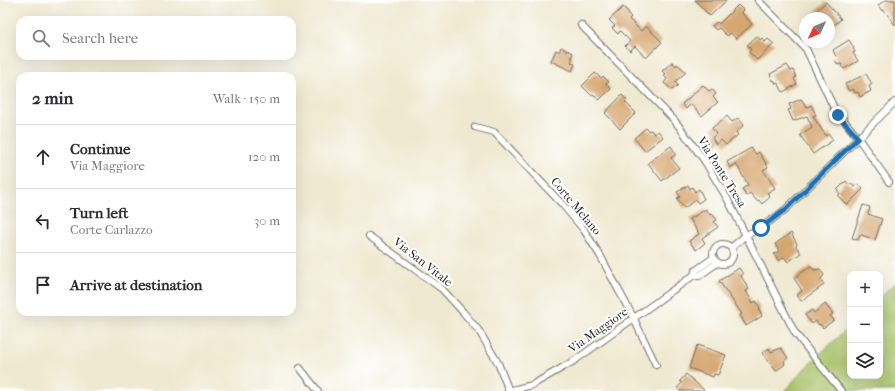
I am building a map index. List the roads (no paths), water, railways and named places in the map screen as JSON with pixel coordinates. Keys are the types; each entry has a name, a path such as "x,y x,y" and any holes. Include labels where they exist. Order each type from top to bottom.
{"street":[{"path":"758,0 806,49 834,108 858,138 889,182"},
{"name":"Via Ponte Tresa","path":"581,25 682,130 701,155 719,183 795,333 841,391"},
{"path":"731,248 786,209 895,102"},
{"name":"Corte Melano","path":"475,127 494,132 567,209 590,238 634,319 656,365"},
{"name":"Via San Vitale","path":"370,236 442,289 463,312 479,331 498,363 508,391"},
{"path":"726,244 731,248 733,254 731,260 723,264 715,260 714,249 719,245 726,244"},
{"name":"Via Maggiore","path":"508,391 532,385 568,364 634,319 694,275 695,271 715,260"},
{"path":"300,368 318,391"}]}
